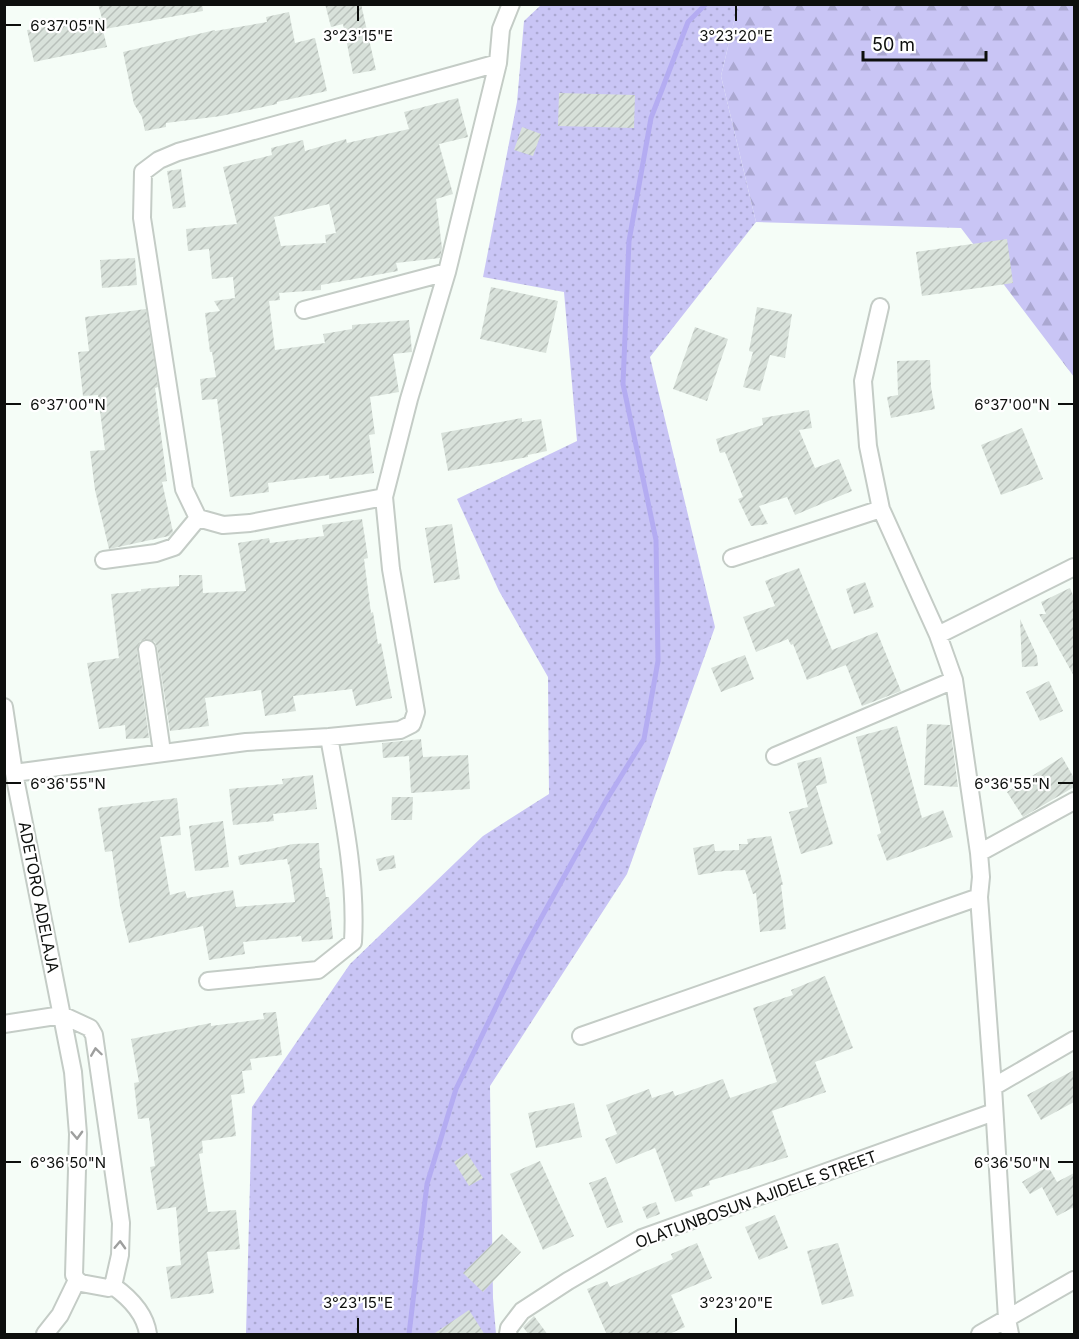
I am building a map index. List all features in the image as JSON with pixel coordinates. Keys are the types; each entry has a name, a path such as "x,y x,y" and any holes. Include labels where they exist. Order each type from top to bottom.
{"street":[{"path":"14,773 246,742 400,730 412,724 417,712 391,568 384,497 409,399 447,272 498,63 501,29 511,4"},
{"path":"384,497 250,523 223,525 198,518 184,489 180,466 142,219 143,172 159,160 178,152 498,63"},
{"path":"304,310 447,272"},
{"path":"880,307 863,381 868,446 881,509 938,635 954,680 979,853 981,878 979,897 1009,1327"},
{"path":"732,558 881,509"},
{"path":"104,560 156,553 174,547 198,518"},
{"path":"938,635 1074,567"},
{"path":"147,648 162,752"},
{"path":"775,756 954,680"},
{"name":"ADETORO ADELAJA","path":"4,708 14,773 73,1072 78,1134 74,1275 77,1280"},
{"path":"207,981 318,970 353,942 355,909 353,874 329,737"},
{"path":"979,853 1074,801"},
{"path":"581,1036 979,897"},
{"path":"4,1024 62,1015 90,1028 94,1035 121,1223 120,1255 113,1286"},
{"path":"993,1087 1074,1040"},
{"name":"OLATUNBOSUN AJIDELE STREET","path":"508,1335 509,1328 522,1311 642,1238 994,1112"},
{"path":"45,1335 60,1315 77,1280 81,1283 108,1288 113,1286"},
{"path":"980,1335 1009,1327 1074,1280"},
{"path":"113,1286 132,1300 147,1327 148,1335"}],"green space":[{"path":"541,5 738,5 721,76 756,222 650,357 715,627 627,874 490,1086 493,1298 496,1334 246,1334 252,1107 350,964 483,836 549,794 548,677 499,591 457,499 577,441 564,292 483,277 517,102 524,21"},
{"path":"738,5 1074,5 1074,377 961,228 756,222 721,76"}],"building":[{"path":"98,4 202,4 203,11 105,29"},
{"path":"325,4 361,4 376,70 353,74 343,24 331,27"},
{"path":"289,12 295,43 315,38 327,91 221,116 166,123 166,127 145,131 142,117 134,104 123,52 215,30 267,22 266,17"},
{"path":"100,18 107,47 34,62 27,30"},
{"path":"559,93 635,95 634,128 558,126"},
{"path":"458,98 468,137 439,144 453,194 436,199 442,248 440,258 396,263 398,271 321,285 321,290 279,293 280,300 269,301 275,350 325,343 323,334 352,329 352,325 409,320 412,352 393,354 399,392 370,397 375,434 369,435 374,473 329,479 329,475 268,483 269,492 230,497 217,399 202,400 200,379 216,377 205,313 220,311 214,301 235,298 233,277 212,279 209,249 188,251 186,229 237,224 223,167 272,155 271,148 303,140 305,151 346,139 347,143 409,129 404,112","holes":["329,204 336,233 325,235 326,243 281,246 274,217"]},
{"path":"522,127 541,134 533,156 514,150"},
{"path":"181,169 186,207 173,209 167,171"},
{"path":"1007,239 1013,283 922,296 916,252"},
{"path":"135,258 137,285 102,288 100,260"},
{"path":"491,287 558,301 546,353 480,339"},
{"path":"757,307 792,314 785,358 770,355 760,391 743,387 753,352 749,351"},
{"path":"146,309 158,387 155,388 167,481 162,482 173,532 169,536 109,549 95,490 90,451 105,450 98,395 83,396 78,352 89,351 85,317"},
{"path":"695,327 728,339 707,401 673,389"},
{"path":"930,360 935,409 891,418 887,397 898,395 897,361"},
{"path":"809,410 812,428 799,430 815,468 839,459 852,491 795,515 787,497 759,506 768,524 751,526 738,499 743,497 725,452 720,453 716,439 763,425 762,418"},
{"path":"522,418 522,422 541,419 547,451 528,455 528,457 448,471 441,433"},
{"path":"1022,428 1043,479 1001,495 981,445"},
{"path":"362,519 368,558 364,559 371,613 373,612 378,644 381,643 392,698 356,706 352,689 293,696 296,711 265,716 261,690 205,698 209,726 170,731 157,647 155,642 146,639 140,641 137,651 149,738 126,739 125,725 99,729 87,663 119,658 111,594 179,586 179,575 202,575 203,593 246,591 238,543 269,538 270,543 324,536 322,525"},
{"path":"452,524 460,579 434,583 425,528"},
{"path":"799,568 832,650 877,632 901,691 862,706 846,665 807,680 793,644 791,645 788,639 756,652 743,617 775,606 765,581"},
{"path":"865,582 874,607 854,614 846,589"},
{"path":"1070,588 1074,598 1074,676 1039,614 1046,614 1041,602"},
{"path":"1020,619 1037,656 1038,666 1022,667"},
{"path":"745,655 754,679 721,692 711,668"},
{"path":"1049,681 1063,711 1040,721 1026,692"},
{"path":"927,724 950,725 958,787 924,785"},
{"path":"897,726 922,818 943,810 953,837 887,861 877,835 881,833 856,737"},
{"path":"421,739 423,757 468,755 470,789 411,793 409,756 383,758 382,743"},
{"path":"821,757 827,783 816,786 833,844 801,854 789,812 808,807 797,763"},
{"path":"1062,757 1074,778 1074,787 1023,817 1007,792"},
{"path":"313,775 317,809 273,814 274,821 233,825 229,789 283,784 282,779"},
{"path":"392,797 413,797 412,820 391,820"},
{"path":"177,798 181,835 160,837 170,895 185,891 187,898 233,890 236,907 295,902 287,859 240,865 238,856 293,844 319,843 320,868 322,868 326,897 329,897 333,939 302,942 301,936 243,942 245,954 209,960 203,926 129,943 120,906 112,851 105,852 98,808"},
{"path":"223,821 229,867 195,871 189,826"},
{"path":"771,836 783,885 781,885 786,929 760,932 756,893 753,894 745,870 698,875 693,848 714,844 715,851 739,850 739,844 748,844 747,839"},
{"path":"394,855 396,868 379,871 376,859"},
{"path":"825,976 853,1048 815,1062 826,1092 772,1111 788,1157 709,1181 710,1185 691,1191 693,1196 675,1202 655,1148 616,1164 605,1139 617,1134 606,1105 649,1089 652,1098 673,1091 675,1096 723,1079 730,1098 777,1082 753,1008 793,995 791,990"},
{"path":"276,1012 282,1055 250,1059 252,1070 242,1071 245,1093 231,1095 236,1136 202,1141 203,1153 199,1154 208,1212 236,1210 240,1249 207,1252 214,1293 171,1299 166,1267 181,1265 176,1207 157,1210 150,1167 155,1166 149,1118 138,1119 134,1083 139,1082 131,1039 211,1023 211,1026 264,1019 263,1013"},
{"path":"1074,1070 1074,1102 1041,1120 1027,1095"},
{"path":"574,1103 582,1137 536,1148 528,1113"},
{"path":"467,1153 483,1178 469,1186 454,1162"},
{"path":"540,1161 574,1236 543,1250 510,1174"},
{"path":"1048,1166 1057,1182 1074,1173 1074,1207 1057,1216 1042,1187 1030,1194 1022,1182"},
{"path":"606,1177 623,1222 607,1228 589,1183"},
{"path":"656,1202 660,1214 647,1219 642,1207"},
{"path":"775,1215 788,1248 759,1260 745,1227"},
{"path":"502,1234 521,1252 483,1292 463,1273"},
{"path":"697,1243 712,1278 671,1295 685,1327 667,1335 607,1335 587,1289 607,1281 610,1287 673,1259 671,1254"},
{"path":"838,1243 854,1296 822,1305 807,1251"},
{"path":"469,1310 485,1335 432,1335"},
{"path":"534,1316 548,1335 529,1335 523,1327"}],"waterway":[{"path":"409,1334 427,1184 456,1089 524,949 607,799 644,739 658,661 656,540 623,384 629,241 651,118 688,22 706,4"}]}
